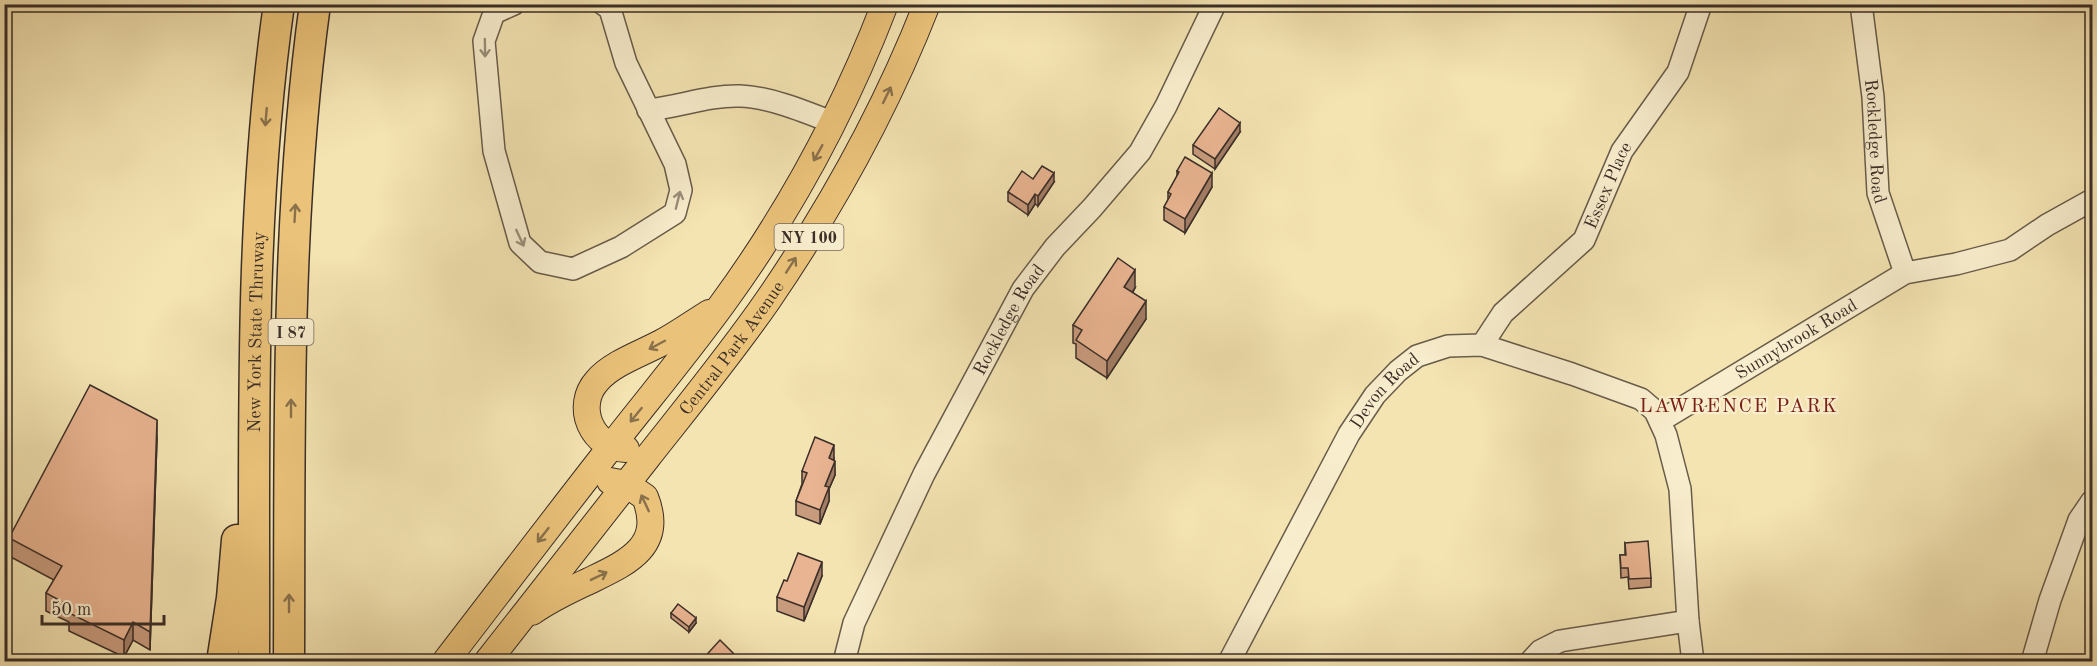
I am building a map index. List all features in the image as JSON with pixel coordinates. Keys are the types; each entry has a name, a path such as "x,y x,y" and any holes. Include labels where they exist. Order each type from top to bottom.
{"highway":[{"name":"New York State Thruway","path":"254,662 255,343 262,164 279,4"},
{"name":"New York State Thruway","path":"289,662 294,226 303,105 315,4"},
{"path":"222,662 232,598 255,343"}],"main road":[{"name":"Central Park Avenue","path":"445,662 724,303 786,208 834,123 870,44 885,4"},
{"name":"Central Park Avenue","path":"486,662 750,325 817,225 866,138 927,4"},
{"path":"656,447 633,450 604,443 594,433 587,414 588,397 596,381 612,369 679,332 724,303"},
{"path":"513,627 552,599 632,559 641,549 650,530 650,513 645,497 626,484 615,481 590,483 579,488"}],"street":[{"path":"514,4 494,14 484,41 494,151 520,243 540,262 573,269 621,247 675,213 681,190 675,164 626,63 610,9 603,4"},
{"name":"Rockledge Road","path":"844,662 854,623 924,474 1023,289 1055,247 1140,152 1166,106 1215,4"},
{"name":"Essex Place","path":"1482,345 1503,313 1584,240 1622,151 1678,72 1701,4"},
{"name":"Rockledge Road","path":"1861,4 1873,97 1878,193 1905,273"},
{"path":"648,111 709,99 741,96 787,106 834,123"},
{"name":"Sunnybrook Road","path":"1660,421 1905,273 1956,264 2010,250 2047,225 2092,200"},
{"name":"Devon Road","path":"1229,662 1349,434 1375,395 1398,371 1417,356 1448,346 1482,345 1641,399 1655,411 1660,421"},
{"path":"1660,421 1666,435 1680,489 1688,621 1694,662"},
{"path":"2032,662 2050,600 2079,520 2092,501"},
{"path":"1530,662 1540,651 1560,641 1688,621"}],"building":[{"path":"1219,108 1240,123 1215,159 1193,145"},
{"path":"1185,157 1212,173 1185,219 1164,207 1171,194 1168,192"},
{"path":"1042,166 1054,173 1038,196 1035,194 1028,205 1008,192 1022,171 1033,179"},
{"path":"1118,258 1135,270 1124,287 1146,301 1107,361 1076,340 1082,330 1073,325"},
{"path":"90,385 157,420 150,632 133,622 124,640 69,613 72,607 46,593 62,566 9,538"},
{"path":"815,437 834,445 829,458 835,461 825,486 829,487 820,510 796,501 807,473 802,471"},
{"path":"1648,541 1651,578 1629,579 1628,568 1621,568 1620,555 1626,555 1625,543"},
{"path":"798,553 822,562 804,607 777,597 784,580 787,581"},
{"path":"678,604 696,618 689,627 671,613"},
{"path":"720,640 742,662 700,662"}],"district":[{"name":"LAWRENCE PARK","path":"1739,405"}]}
